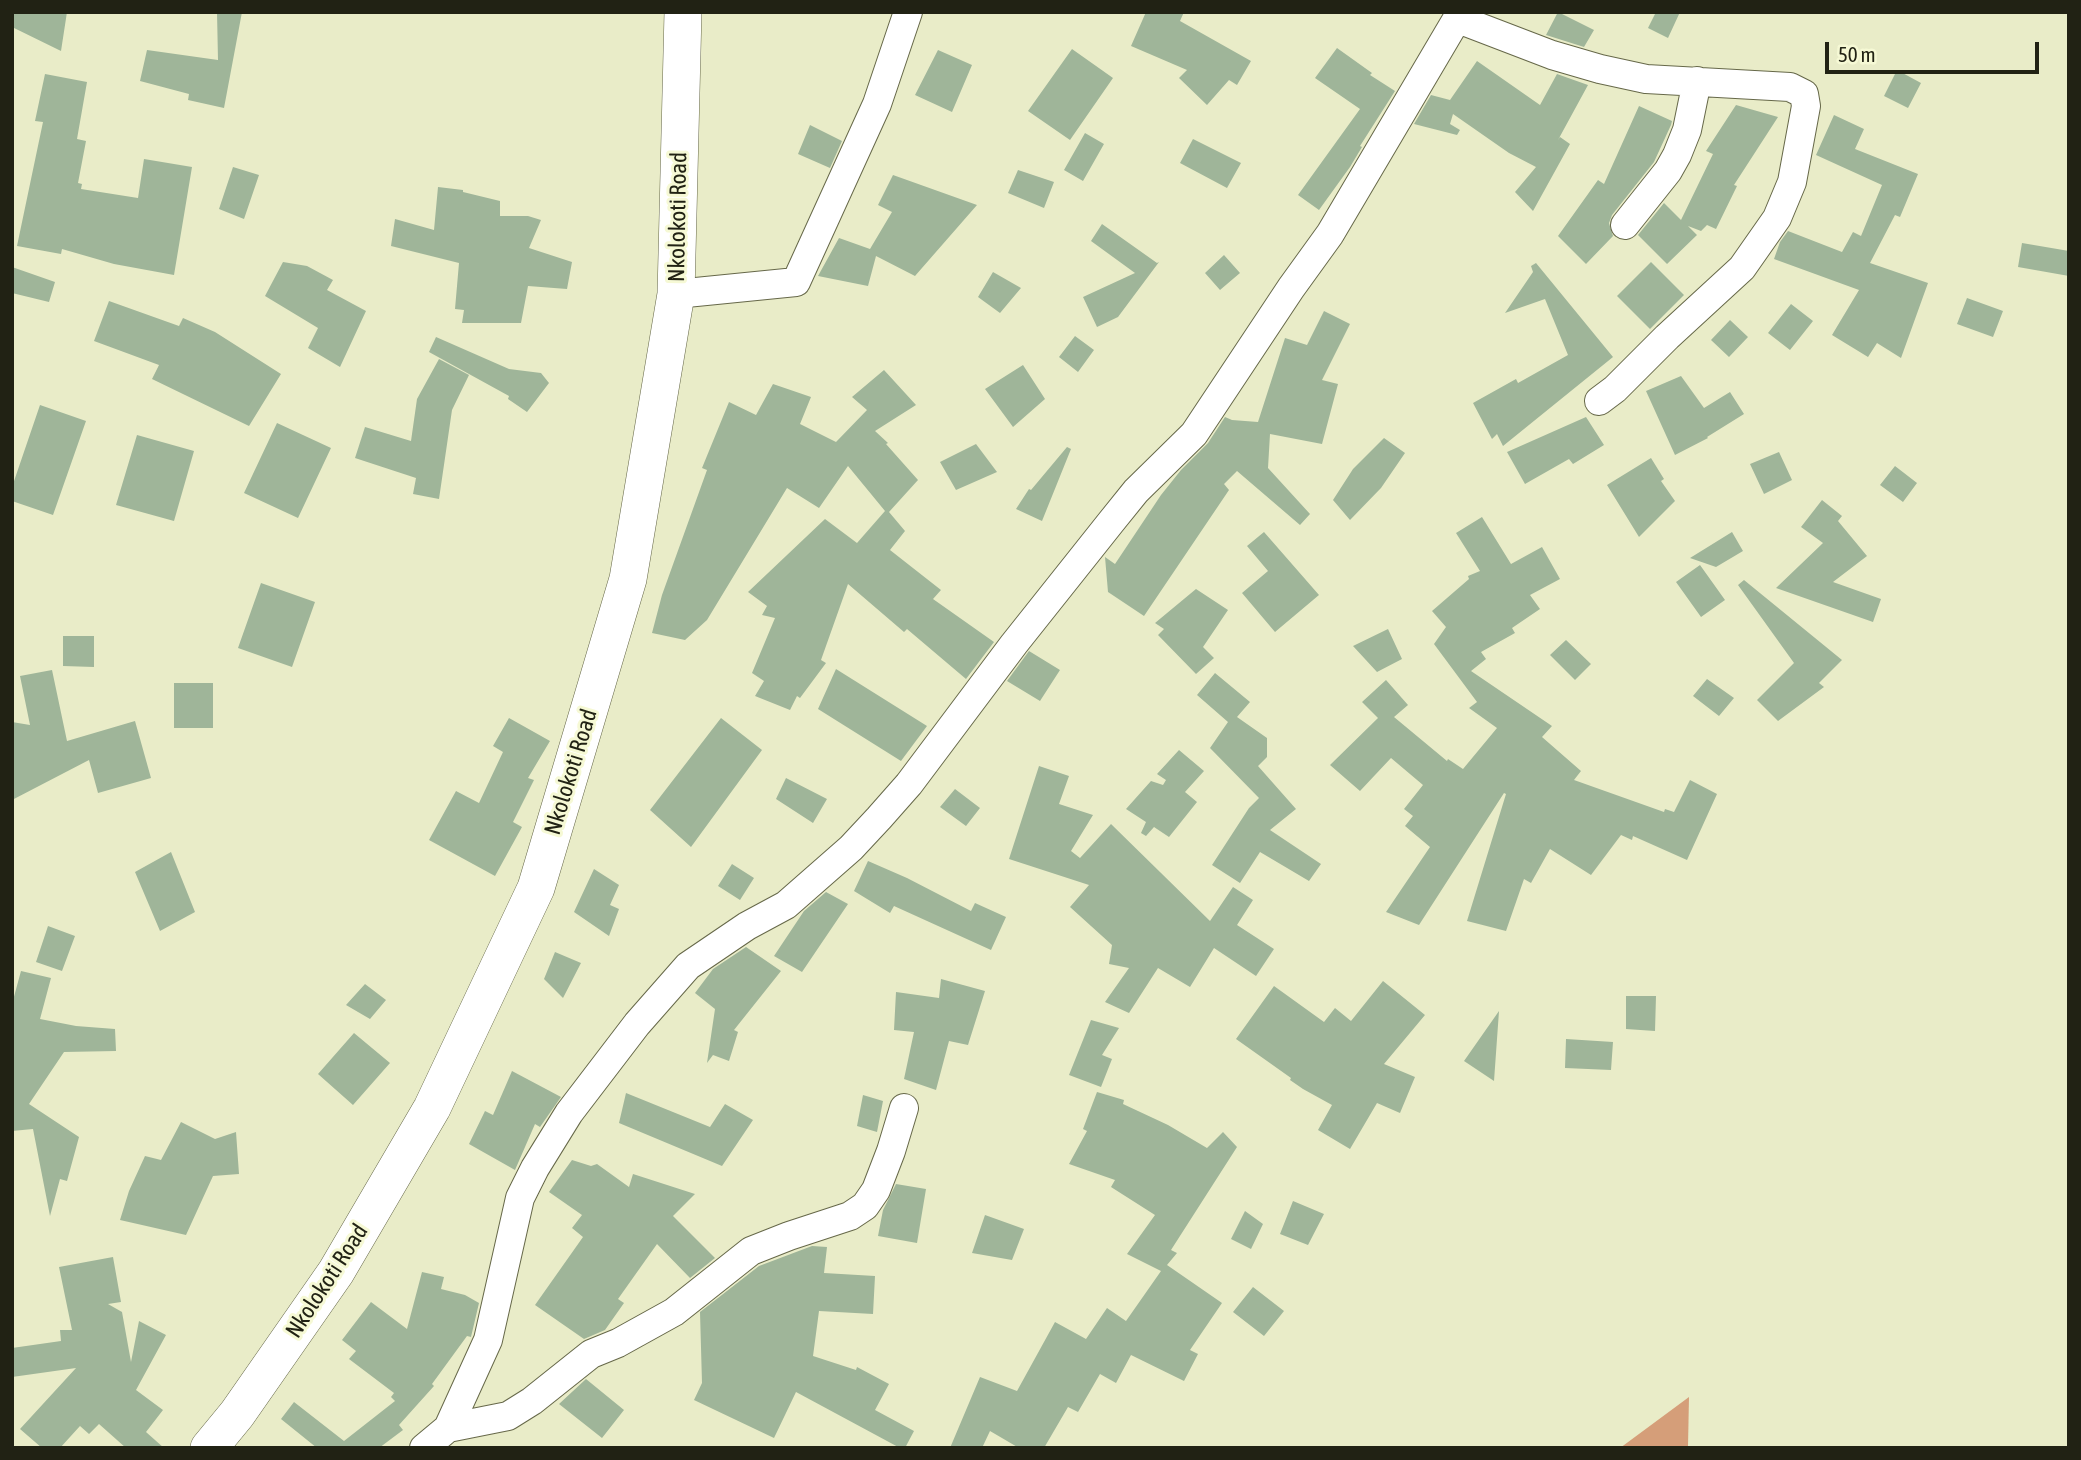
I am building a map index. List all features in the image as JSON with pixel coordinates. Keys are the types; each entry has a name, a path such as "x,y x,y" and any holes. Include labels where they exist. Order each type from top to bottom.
{"main road":[{"name":"Nkolokoti Road","path":"209,1448 237,1414 336,1272 432,1108 536,888 628,579 676,294 683,12"}],"street":[{"path":"676,294 796,282 877,104 908,12"},
{"path":"449,1428 488,1340 520,1198 569,1113 637,1024 688,966 747,926 786,905 851,848 879,818 909,784 1021,634 1136,491 1194,434 1283,299 1330,234 1460,16 1552,55 1600,69 1646,79 1790,87 1804,94 1806,106 1792,182 1777,218 1742,268 1600,401"},
{"path":"1625,225 1668,172 1677,155 1687,130 1697,82"},
{"path":"424,1448 449,1428 508,1416 532,1402 591,1354 618,1343 674,1312 751,1251 850,1216 865,1206 876,1190 904,1108"}],"shaded area":[{"path":"1689,1397 1688,1446 1620,1448"}],"building":[{"path":"12,12 67,12 61,51 12,27"},
{"path":"217,12 242,12 224,108 188,100 189,94 140,81 147,50 218,60"},
{"path":"1146,12 1184,12 1180,21 1251,61 1237,85 1229,80 1207,105 1179,78 1187,70 1131,46"},
{"path":"1558,12 1594,30 1584,47 1546,35"},
{"path":"1656,12 1680,12 1668,38 1648,28"},
{"path":"1337,48 1395,91 1350,167 1319,210 1298,195 1360,109 1315,78"},
{"path":"1072,49 1113,78 1070,140 1028,111"},
{"path":"938,50 972,65 952,112 915,95"},
{"path":"1477,61 1540,105 1557,74 1588,85 1558,140 1560,137 1570,144 1533,211 1515,192 1536,167 1509,153 1453,114 1450,124 1460,130 1457,135 1414,124 1431,95 1450,100"},
{"path":"1897,70 1921,83 1908,108 1884,96"},
{"path":"45,74 87,82 77,139 86,141 78,183 82,184 81,189 138,198 144,159 192,167 174,275 114,264 62,249 61,254 17,246 43,122 35,121"},
{"path":"1736,105 1778,117 1734,185 1737,186 1716,229 1707,225 1701,231 1688,226 1697,235 1667,264 1638,235 1664,203 1681,220 1713,154 1706,151"},
{"path":"1639,106 1672,121 1671,125 1654,162 1612,215 1609,223 1613,236 1586,264 1558,236 1598,180 1604,184"},
{"path":"1834,115 1864,129 1855,149 1918,174 1900,217 1895,215 1870,263 1928,283 1901,358 1877,343 1868,357 1832,335 1859,290 1774,259 1780,242 1788,231 1842,252 1853,232 1861,236 1882,185 1816,155"},
{"path":"810,125 842,141 830,168 798,154"},
{"path":"1085,133 1104,144 1083,181 1064,170"},
{"path":"1193,139 1241,163 1227,188 1180,163"},
{"path":"233,167 259,175 244,219 219,209"},
{"path":"1018,170 1054,182 1044,208 1008,193"},
{"path":"893,175 977,205 915,276 876,256 868,286 818,276 839,238 870,249 892,212 878,205"},
{"path":"438,187 463,190 500,201 500,216 528,216 541,220 529,248 572,262 567,289 528,286 521,323 462,323 464,310 455,309 459,263 391,246 395,219 434,230"},
{"path":"1102,224 1159,262 1118,317 1097,327 1083,297 1135,273 1091,241"},
{"path":"2022,243 2069,251 2069,276 2018,267"},
{"path":"1224,255 1240,273 1220,290 1205,273"},
{"path":"283,262 307,266 333,280 327,290 366,311 340,367 308,348 318,328 265,296"},
{"path":"1651,262 1684,295 1650,329 1617,296"},
{"path":"1536,263 1613,357 1503,446 1497,434 1492,439 1473,403 1516,379 1518,383 1568,355 1545,299 1505,313 1533,272 1531,266"},
{"path":"12,267 55,282 49,302 12,293"},
{"path":"993,272 1021,288 1000,313 978,297"},
{"path":"1967,298 2003,311 1993,337 1957,324"},
{"path":"109,301 179,326 183,318 215,332 281,374 249,426 152,379 159,365 94,341"},
{"path":"1791,304 1813,321 1790,350 1768,333"},
{"path":"1324,311 1350,324 1322,380 1338,384 1322,444 1270,434 1268,468 1310,514 1300,525 1237,471 1224,484 1229,490 1144,616 1108,592 1105,557 1115,564 1161,495 1208,443 1225,417 1258,422 1285,338 1307,345"},
{"path":"1730,320 1748,337 1729,357 1711,340"},
{"path":"1075,336 1094,350 1078,372 1059,357"},
{"path":"436,337 509,369 541,373 549,383 527,412 508,399 509,396 429,352"},
{"path":"439,359 469,375 452,410 439,499 413,494 416,478 355,458 365,427 411,441 417,399"},
{"path":"1023,365 1045,399 1013,427 985,389"},
{"path":"884,370 916,405 875,431 918,480 889,512 905,531 890,550 941,590 933,599 994,642 966,679 907,629 904,632 848,584 821,660 826,663 800,698 797,696 790,710 755,696 764,681 752,673 775,618 762,615 767,606 748,592 825,519 857,543 885,511 848,466 819,508 787,488 707,620 685,640 652,633 662,595 707,470 702,468 729,402 756,415 773,384 811,397 800,424 836,442 867,410 852,397"},
{"path":"1681,376 1704,408 1730,392 1744,414 1708,438 1675,455 1646,391"},
{"path":"40,405 86,421 53,515 12,501 12,487"},
{"path":"1586,417 1604,445 1573,464 1569,459 1525,484 1507,452"},
{"path":"277,423 331,448 298,518 244,493"},
{"path":"137,435 194,451 174,521 116,505"},
{"path":"1384,438 1405,453 1381,488 1350,520 1333,500 1353,469"},
{"path":"976,444 997,472 956,490 940,462"},
{"path":"1067,447 1071,449 1042,521 1016,509 1029,489 1031,490"},
{"path":"1779,452 1792,480 1764,494 1750,464"},
{"path":"1651,458 1664,479 1661,481 1675,501 1639,537 1607,485"},
{"path":"1895,466 1917,483 1903,502 1880,485"},
{"path":"1822,500 1842,516 1838,521 1867,556 1833,582 1881,599 1873,622 1776,588 1823,543 1801,527"},
{"path":"1482,517 1511,564 1542,547 1560,579 1530,595 1540,609 1512,628 1515,633 1481,652 1486,659 1471,671 1552,726 1542,737 1581,771 1574,780 1664,812 1665,809 1674,812 1690,780 1717,794 1687,860 1633,836 1632,840 1621,835 1591,875 1550,849 1531,883 1524,879 1506,931 1467,921 1506,794 1504,793 1419,925 1386,912 1430,847 1405,826 1413,816 1404,809 1423,785 1391,758 1360,791 1330,765 1378,718 1362,702 1386,680 1408,705 1394,717 1447,761 1448,759 1463,769 1497,728 1469,708 1477,702 1434,644 1446,627 1432,611 1469,579 1468,576 1480,571 1456,533"},
{"path":"1264,532 1319,595 1275,632 1242,593 1268,571 1247,546"},
{"path":"1732,532 1743,551 1716,567 1690,558"},
{"path":"1700,565 1725,600 1701,617 1676,582"},
{"path":"1744,580 1842,660 1819,683 1824,687 1778,721 1757,700 1794,663 1738,585"},
{"path":"261,583 315,602 292,667 238,648"},
{"path":"1196,589 1228,610 1203,647 1214,658 1196,674 1158,635 1164,629 1155,623"},
{"path":"1388,629 1402,659 1377,672 1353,646"},
{"path":"63,636 94,636 94,667 63,666"},
{"path":"1566,640 1591,664 1575,680 1550,655"},
{"path":"1029,651 1060,670 1040,701 1007,681"},
{"path":"836,669 927,726 901,761 818,709"},
{"path":"52,670 67,741 135,721 151,778 98,793 89,760 12,800 12,722 30,725 20,676"},
{"path":"1215,673 1250,702 1237,717 1267,738 1267,757 1258,766 1296,809 1270,830 1321,864 1309,881 1260,852 1240,883 1212,865 1249,808 1259,798 1210,748 1228,722 1197,695"},
{"path":"1707,679 1734,698 1719,716 1693,696"},
{"path":"174,683 213,683 213,728 174,728"},
{"path":"509,718 550,741 528,778 534,780 513,822 522,827 495,876 429,840 456,791 479,803 503,752 493,746"},
{"path":"721,718 762,750 691,847 650,810"},
{"path":"1179,750 1204,771 1185,792 1197,802 1169,837 1154,827 1146,836 1141,833 1146,822 1126,809 1151,781 1163,785 1166,780 1157,774"},
{"path":"1039,766 1069,776 1059,804 1093,815 1071,851 1080,858 1111,824 1210,921 1233,887 1253,900 1237,925 1274,949 1256,976 1214,948 1190,987 1158,968 1129,1013 1105,1002 1129,968 1109,964 1112,945 1070,907 1089,885 1009,859"},
{"path":"786,778 827,799 813,823 776,799"},
{"path":"955,789 980,808 966,826 940,807"},
{"path":"171,852 195,912 160,931 135,872"},
{"path":"868,861 971,911 975,903 1006,917 991,950 894,906 890,913 854,891"},
{"path":"732,864 754,878 740,900 718,886"},
{"path":"594,869 619,885 610,905 619,909 609,936 574,912"},
{"path":"826,892 848,904 802,972 774,956 804,911"},
{"path":"48,926 75,936 62,971 36,962"},
{"path":"746,947 781,971 734,1030 738,1032 729,1061 713,1055 707,1063 715,1009 695,993 713,969"},
{"path":"555,952 581,963 563,998 544,979"},
{"path":"21,971 51,978 40,1019 76,1026 115,1029 116,1051 64,1052 29,1104 79,1137 67,1181 60,1179 50,1216 33,1129 12,1131 12,1004"},
{"path":"941,979 985,991 968,1045 949,1041 936,1090 904,1079 914,1032 894,1030 896,992 939,998"},
{"path":"1383,981 1425,1015 1384,1064 1415,1077 1400,1113 1377,1103 1350,1149 1318,1130 1332,1105 1303,1089 1236,1039 1274,986 1324,1022 1335,1008 1351,1021"},
{"path":"365,984 386,1000 370,1019 346,1005"},
{"path":"1626,996 1656,996 1655,1031 1626,1029"},
{"path":"1499,1011 1494,1081 1464,1061"},
{"path":"1091,1020 1119,1028 1102,1055 1112,1059 1101,1087 1069,1075"},
{"path":"354,1033 390,1063 353,1105 318,1074"},
{"path":"1566,1039 1613,1042 1611,1070 1565,1068"},
{"path":"512,1071 561,1097 540,1127 535,1124 515,1170 469,1144 485,1111 493,1115"},
{"path":"1097,1092 1124,1100 1123,1104 1168,1125 1207,1148 1223,1132 1237,1147 1171,1250 1177,1253 1167,1265 1222,1303 1190,1350 1198,1354 1184,1381 1131,1355 1116,1383 1100,1374 1078,1412 1068,1407 1044,1448 1019,1448 990,1431 982,1448 950,1448 980,1377 1017,1391 1055,1322 1086,1339 1107,1308 1126,1321 1161,1271 1127,1254 1155,1215 1111,1187 1115,1180 1069,1164 1087,1131 1083,1129"},
{"path":"626,1093 710,1127 725,1104 753,1120 722,1166 619,1123"},
{"path":"863,1095 883,1101 877,1132 857,1126"},
{"path":"181,1122 215,1139 236,1132 239,1174 213,1176 186,1235 120,1220 129,1191 145,1156 161,1160"},
{"path":"572,1160 591,1166 597,1164 629,1187 633,1174 695,1194 673,1216 715,1258 690,1278 657,1244 618,1299 624,1303 605,1330 584,1339 535,1305 583,1237 572,1228 582,1215 549,1192"},
{"path":"896,1184 926,1189 917,1243 878,1236 883,1210"},
{"path":"1293,1201 1324,1214 1308,1245 1280,1234"},
{"path":"1245,1211 1263,1224 1251,1249 1231,1239"},
{"path":"985,1215 1024,1229 1012,1260 972,1253"},
{"path":"812,1246 827,1247 824,1273 875,1276 873,1314 819,1311 813,1356 856,1370 857,1367 889,1384 875,1410 914,1431 905,1448 900,1448 796,1392 774,1438 694,1400 702,1383 700,1312 759,1266"},
{"path":"113,1257 121,1302 108,1304 122,1312 131,1362 139,1321 166,1335 136,1390 163,1410 146,1432 164,1448 126,1448 99,1424 89,1434 80,1426 60,1448 42,1448 20,1429 76,1368 12,1377 12,1348 61,1341 60,1330 72,1330 59,1267"},
{"path":"422,1272 444,1277 441,1289 465,1295 479,1303 471,1337 467,1336 432,1384 434,1386 399,1425 403,1430 379,1448 317,1448 281,1419 294,1402 344,1441 395,1401 391,1397 394,1393 349,1359 356,1351 342,1340 371,1302 407,1329"},
{"path":"1253,1287 1284,1311 1264,1336 1233,1312"},
{"path":"586,1379 624,1410 602,1438 559,1404"}]}
